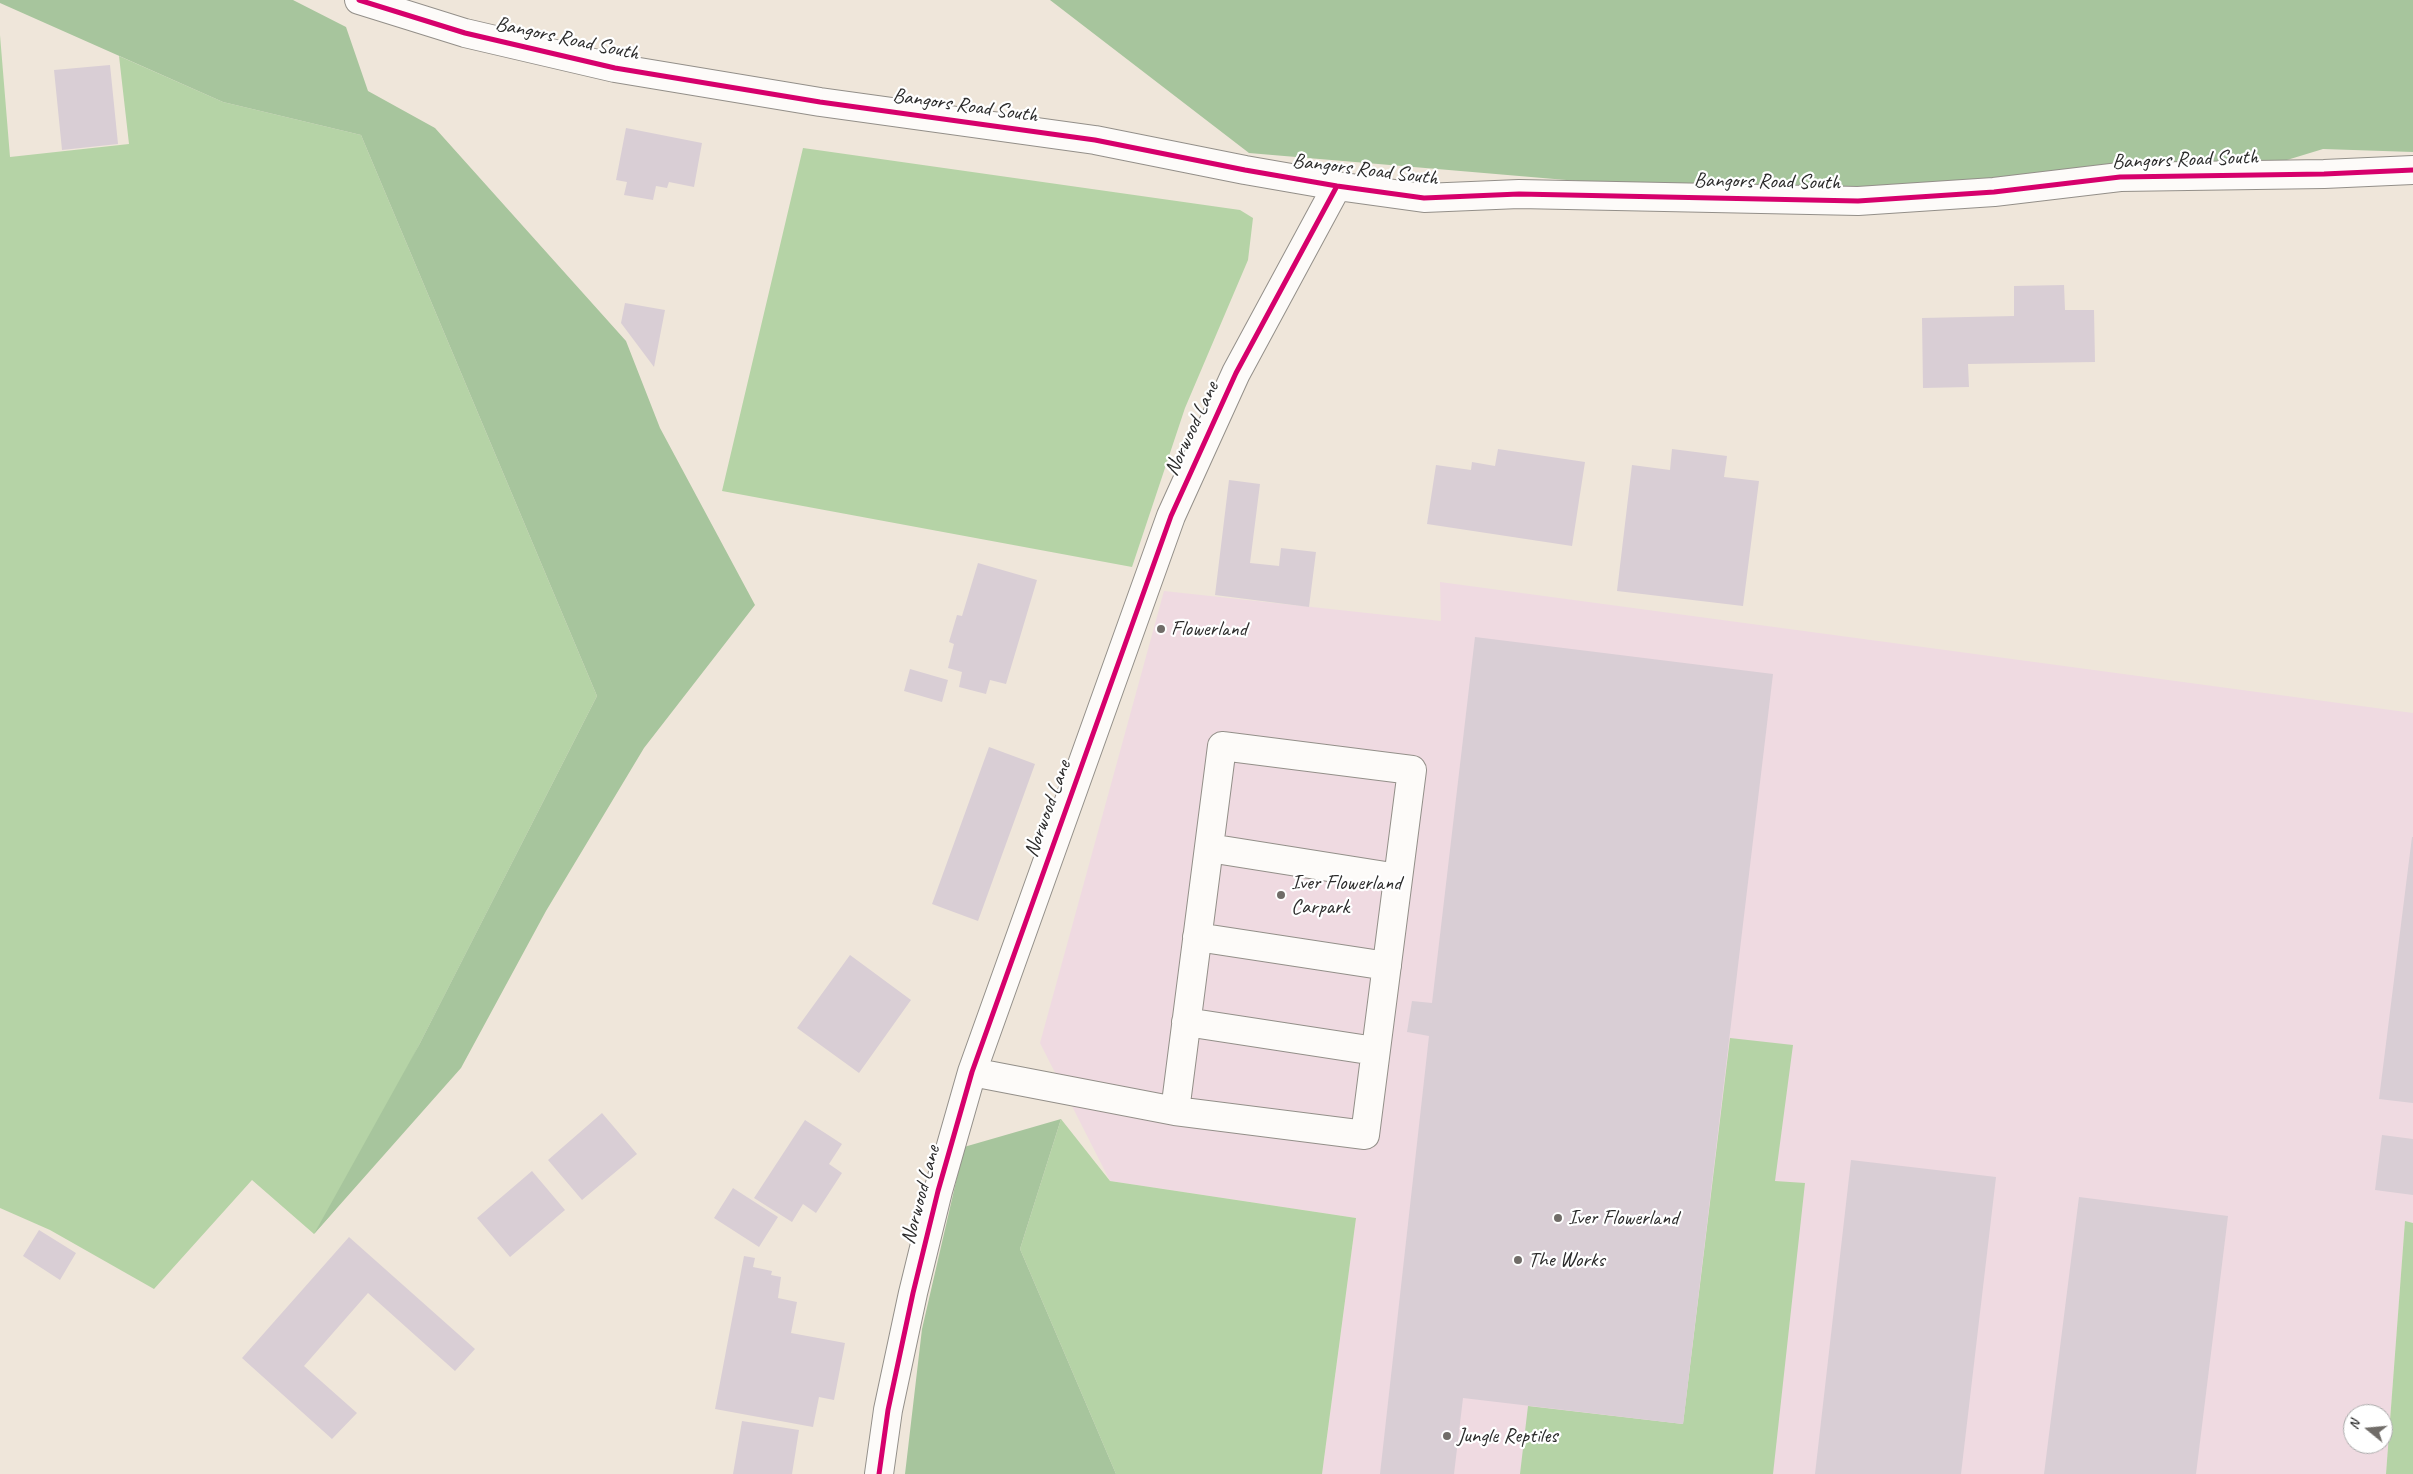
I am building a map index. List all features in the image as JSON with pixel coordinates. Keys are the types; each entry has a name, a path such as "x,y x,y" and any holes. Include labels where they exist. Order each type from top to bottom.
{"street":[{"name":"Bangors Road South","path":"359,0 465,34 615,68 820,102 1096,140 1337,186 1424,198 1519,194 1858,201 1994,192 2120,176 2324,174 2413,170"},
{"name":"Norwood Lane","path":"879,1474 888,1410 913,1293 938,1191 972,1072 1171,516 1236,373 1337,186"},
{"path":"972,1072 1175,1111 1365,1135 1412,770 1222,746 1175,1111"},
{"path":"1208,848 1398,878"},
{"path":"1197,936 1387,966"},
{"path":"1186,1022 1375,1051"}],"shaded area":[{"path":"1440,582 2413,713 2413,1223 2405,1222 2391,1404 2343,1404 2343,1454 2388,1454 2386,1474 1322,1474 1356,1218 1110,1181 1040,1043 1164,591 1441,621"}],"green space":[{"path":"0,0 293,0 346,27 368,91 435,128 626,341 660,428 755,605 644,748 546,911 461,1068 314,1234 419,1045 597,696 361,135 223,102 0,3"},
{"path":"1050,0 2413,0 2413,152 2323,149 2241,174 1766,197 1249,153"},
{"path":"0,35 10,157 129,144 119,56 223,102 361,135 597,696 335,1210 314,1234 252,1180 154,1289 50,1230 0,1208"},
{"path":"803,148 1240,210 1253,218 1248,260 1185,408 1132,567 722,491"},
{"path":"1730,1038 1793,1045 1775,1181 1805,1183 1773,1474 1520,1474 1528,1406 1683,1424"},
{"path":"1061,1119 1110,1181 1356,1218 1322,1474 1116,1474 1020,1249"},
{"path":"1061,1119 1020,1249 1116,1474 905,1474 922,1329 964,1147"},
{"path":"2405,1221 2413,1223 2413,1474 2386,1474 2388,1454 2393,1454 2393,1404 2391,1404"}],"building":[{"path":"110,65 118,144 62,150 54,70"},
{"path":"626,128 702,143 694,187 669,182 667,188 656,186 653,200 624,195 627,182 616,180"},
{"path":"2064,285 2065,310 2094,310 2095,362 1968,364 1969,387 1923,388 1922,318 2014,316 2014,286"},
{"path":"625,303 665,310 654,367 621,323"},
{"path":"1498,449 1585,462 1572,546 1427,524 1436,465 1471,470 1472,462 1495,466"},
{"path":"1672,449 1727,456 1724,477 1759,481 1743,606 1617,591 1632,465 1670,470"},
{"path":"1229,480 1260,484 1250,563 1279,566 1281,548 1316,552 1309,607 1215,595"},
{"path":"978,563 1037,580 1006,684 990,680 986,694 959,687 962,672 948,668 954,644 949,642 957,615 962,616"},
{"name":"Iver Flowerland","path":"1475,637 1773,674 1683,1424 1463,1398 1454,1474 1380,1474 1429,1036 1407,1032 1412,1001 1432,1003"},
{"path":"910,669 948,680 942,702 904,691"},
{"path":"989,747 1035,764 978,921 932,904"},
{"path":"2413,837 2413,1103 2379,1099"},
{"path":"850,955 911,1000 859,1073 797,1028"},
{"path":"602,1113 637,1154 582,1200 548,1160"},
{"path":"805,1120 842,1144 829,1164 842,1173 816,1213 803,1204 792,1222 754,1198"},
{"path":"2382,1135 2413,1139 2413,1195 2375,1190"},
{"path":"1851,1160 1996,1177 1961,1474 1815,1474"},
{"path":"532,1171 565,1210 510,1257 477,1218"},
{"path":"733,1188 778,1217 759,1247 714,1218"},
{"path":"2079,1197 2228,1216 2196,1474 2044,1474"},
{"path":"39,1230 76,1253 60,1280 23,1256"},
{"path":"349,1237 475,1349 455,1371 368,1293 304,1366 357,1413 332,1439 242,1358"},
{"path":"744,1256 755,1258 753,1267 772,1271 771,1275 781,1277 778,1298 797,1302 791,1333 845,1343 834,1400 819,1397 813,1427 715,1409"},
{"path":"742,1421 799,1430 792,1474 733,1474"}],"cycle path":[{"path":"359,0 465,33 615,68 820,102 1095,140 1245,170 1337,186 1424,198 1519,194 1858,201 1994,192 2120,177 2324,174 2413,170"},
{"path":"879,1474 888,1410 913,1293 938,1191 972,1072 1171,516 1236,373 1337,186"}],"place":[{"name":"Flowerland","path":"1161,629"},
{"name":"Iver Flowerland Carpark","path":"1281,895"},
{"name":"Iver Flowerland","path":"1558,1218"},
{"name":"The Works","path":"1518,1260"},
{"name":"Jungle Reptiles","path":"1447,1436"}]}
